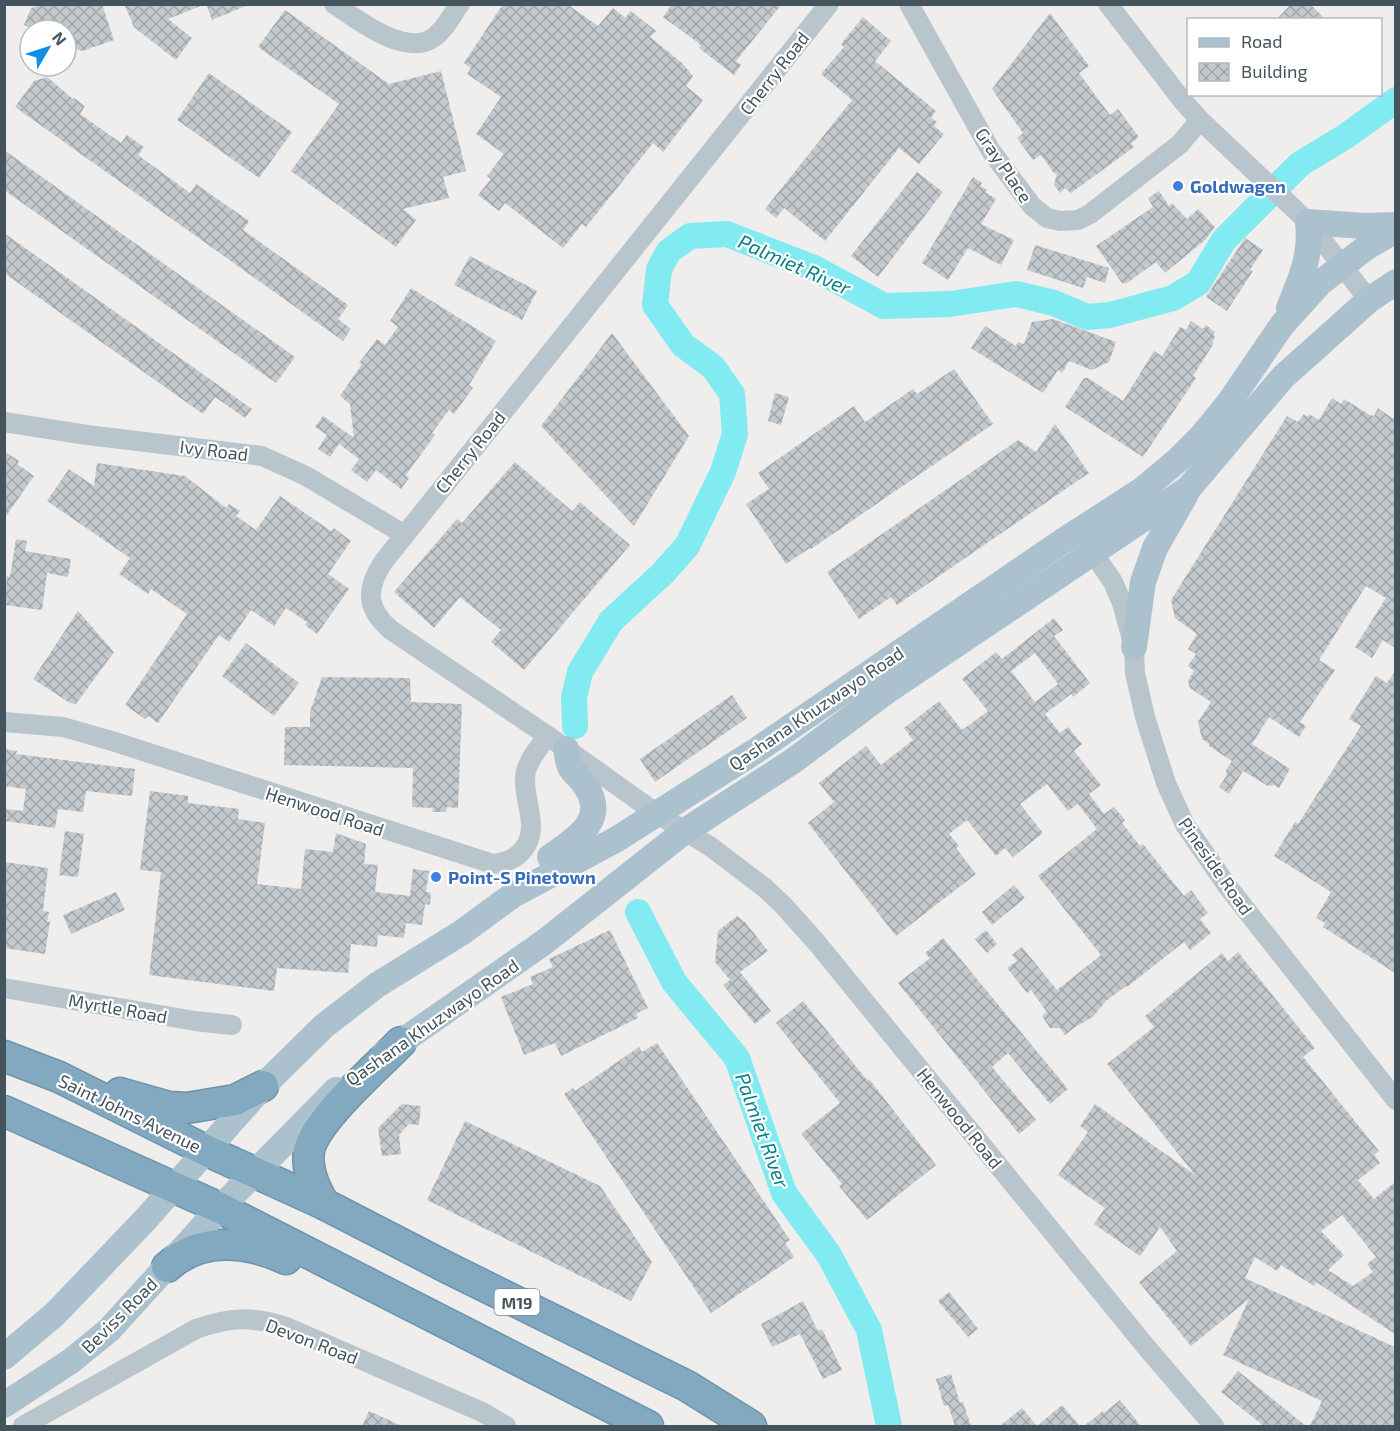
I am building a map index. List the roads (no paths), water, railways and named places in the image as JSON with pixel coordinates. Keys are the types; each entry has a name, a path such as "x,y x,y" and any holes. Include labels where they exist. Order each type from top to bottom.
{"highway":[{"path":"324,1204 315,1190 309,1165 309,1151 318,1129 401,1042"},
{"name":"Saint Johns Avenue","path":"4,1056 59,1077 255,1173"},
{"path":"59,1077 169,1107 187,1108 235,1100 263,1086"},
{"path":"4,1111 220,1208 648,1426"},
{"name":"M19","path":"255,1173 324,1204 687,1386 751,1426"},
{"path":"167,1267 180,1256 194,1249 245,1245 270,1252 408,1311 431,1316"}],"main road":[{"path":"1282,325 1306,264 1310,246 1308,222 1364,226 1395,225"},
{"name":"Qashana Khuzwayo Road","path":"205,1150 263,1086 324,1026 377,986 461,933 513,895 617,838 758,750 1142,490 1201,437 1228,404 1282,325 1320,284 1367,247 1395,230"},
{"name":"Qashana Khuzwayo Road","path":"220,1208 331,1094 543,943 685,831 793,761 897,685 1189,488 1283,377 1369,300 1395,282"},
{"path":"1134,647 1143,582 1155,548 1189,488"},
{"path":"513,895 526,874 580,837 592,819 591,796 557,742"},
{"path":"4,1357 55,1314 205,1150"},
{"name":"Beviss Road","path":"4,1405 71,1361 109,1330 220,1208"}],"street":[{"path":"334,4 390,38 414,43 426,42 436,36 460,4"},
{"name":"Cherry Road","path":"685,831 391,630 375,613 370,594 374,577 405,535 598,293 674,202 829,4"},
{"name":"Gray Place","path":"909,4 991,151 1032,206 1047,218 1065,222 1078,220 1090,214 1180,144 1200,120"},
{"path":"1108,4 1140,48 1200,120 1308,222 1344,265 1369,300"},
{"name":"Ivy Road","path":"4,422 87,435 262,456 306,476 405,535"},
{"name":"Pineside Road","path":"1078,532 1113,582 1122,603 1134,647 1135,673 1145,717 1166,783 1185,825 1228,887 1395,1100"},
{"name":"Henwood Road","path":"4,722 63,728 112,741 493,864 512,860 524,849 529,840 532,829 525,779 527,769 531,758 557,742"},
{"name":"Henwood Road","path":"685,831 711,847 765,888 790,912 1147,1348 1214,1426"},
{"name":"Myrtle Road","path":"4,988 195,1021 232,1025"},
{"name":"Devon Road","path":"23,1426 196,1329 233,1318 267,1321 286,1327 482,1412 506,1426"}],"waterway":[{"name":"Palmiet River","path":"575,726 574,697 580,672 611,621 663,573 687,546 723,472 735,434 732,394 713,367 683,345 655,305 659,269 669,251 690,236 727,234 814,268 884,306 950,304 1016,294 1054,303 1087,317 1110,315 1173,298 1198,283 1224,240 1300,164 1346,136 1396,100"},
{"name":"Palmiet River","path":"638,912 674,982 737,1058 784,1193 829,1255 869,1330 889,1426"}],"place":[{"name":"Goldwagen","path":"1178,186"},
{"name":"Point-S Pinetown","path":"436,877"}]}
